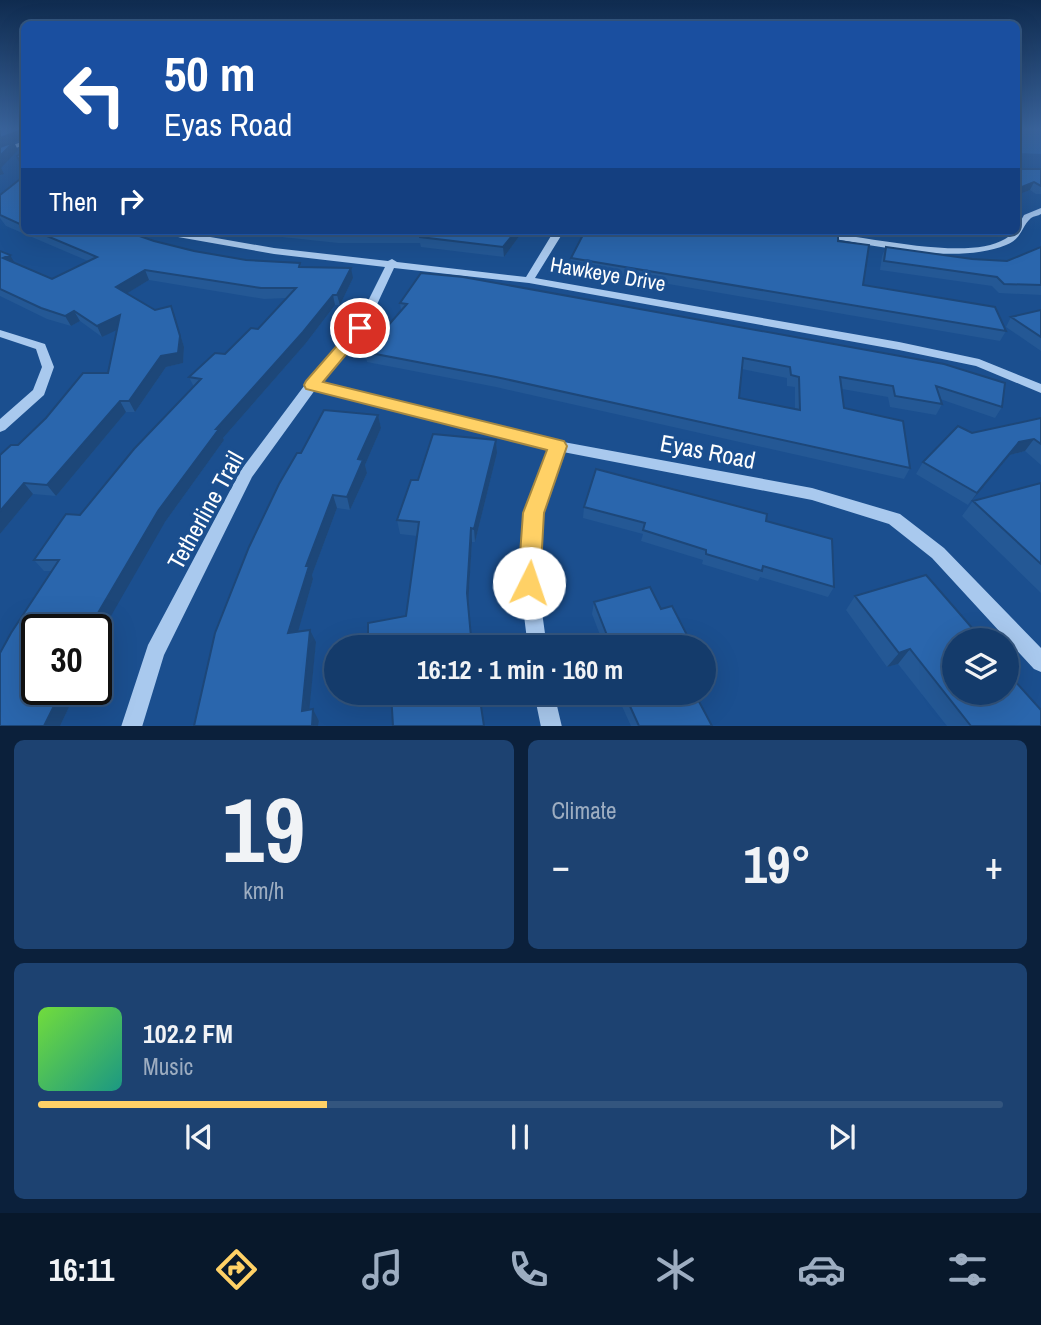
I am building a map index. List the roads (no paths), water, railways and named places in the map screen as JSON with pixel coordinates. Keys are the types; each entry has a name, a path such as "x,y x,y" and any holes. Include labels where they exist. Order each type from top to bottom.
{"street":[{"path":"1020,232 1027,217 1041,211"},
{"name":"Hawkeye Drive","path":"184,235 274,251 529,279 966,360 1041,389"},
{"path":"529,279 556,235"},
{"path":"833,235 929,249 979,249 1004,243 1016,235"},
{"name":"Tetherline Trail","path":"131,726 155,652 246,474 312,385 360,328 393,262"},
{"path":"0,333 41,347 48,367 39,392 0,427"},
{"name":"Eyas Road","path":"312,385 558,446 811,494 894,519 938,553 1041,662"},
{"path":"536,635 529,583 534,513 558,446"},
{"path":"547,705 552,726"}]}
